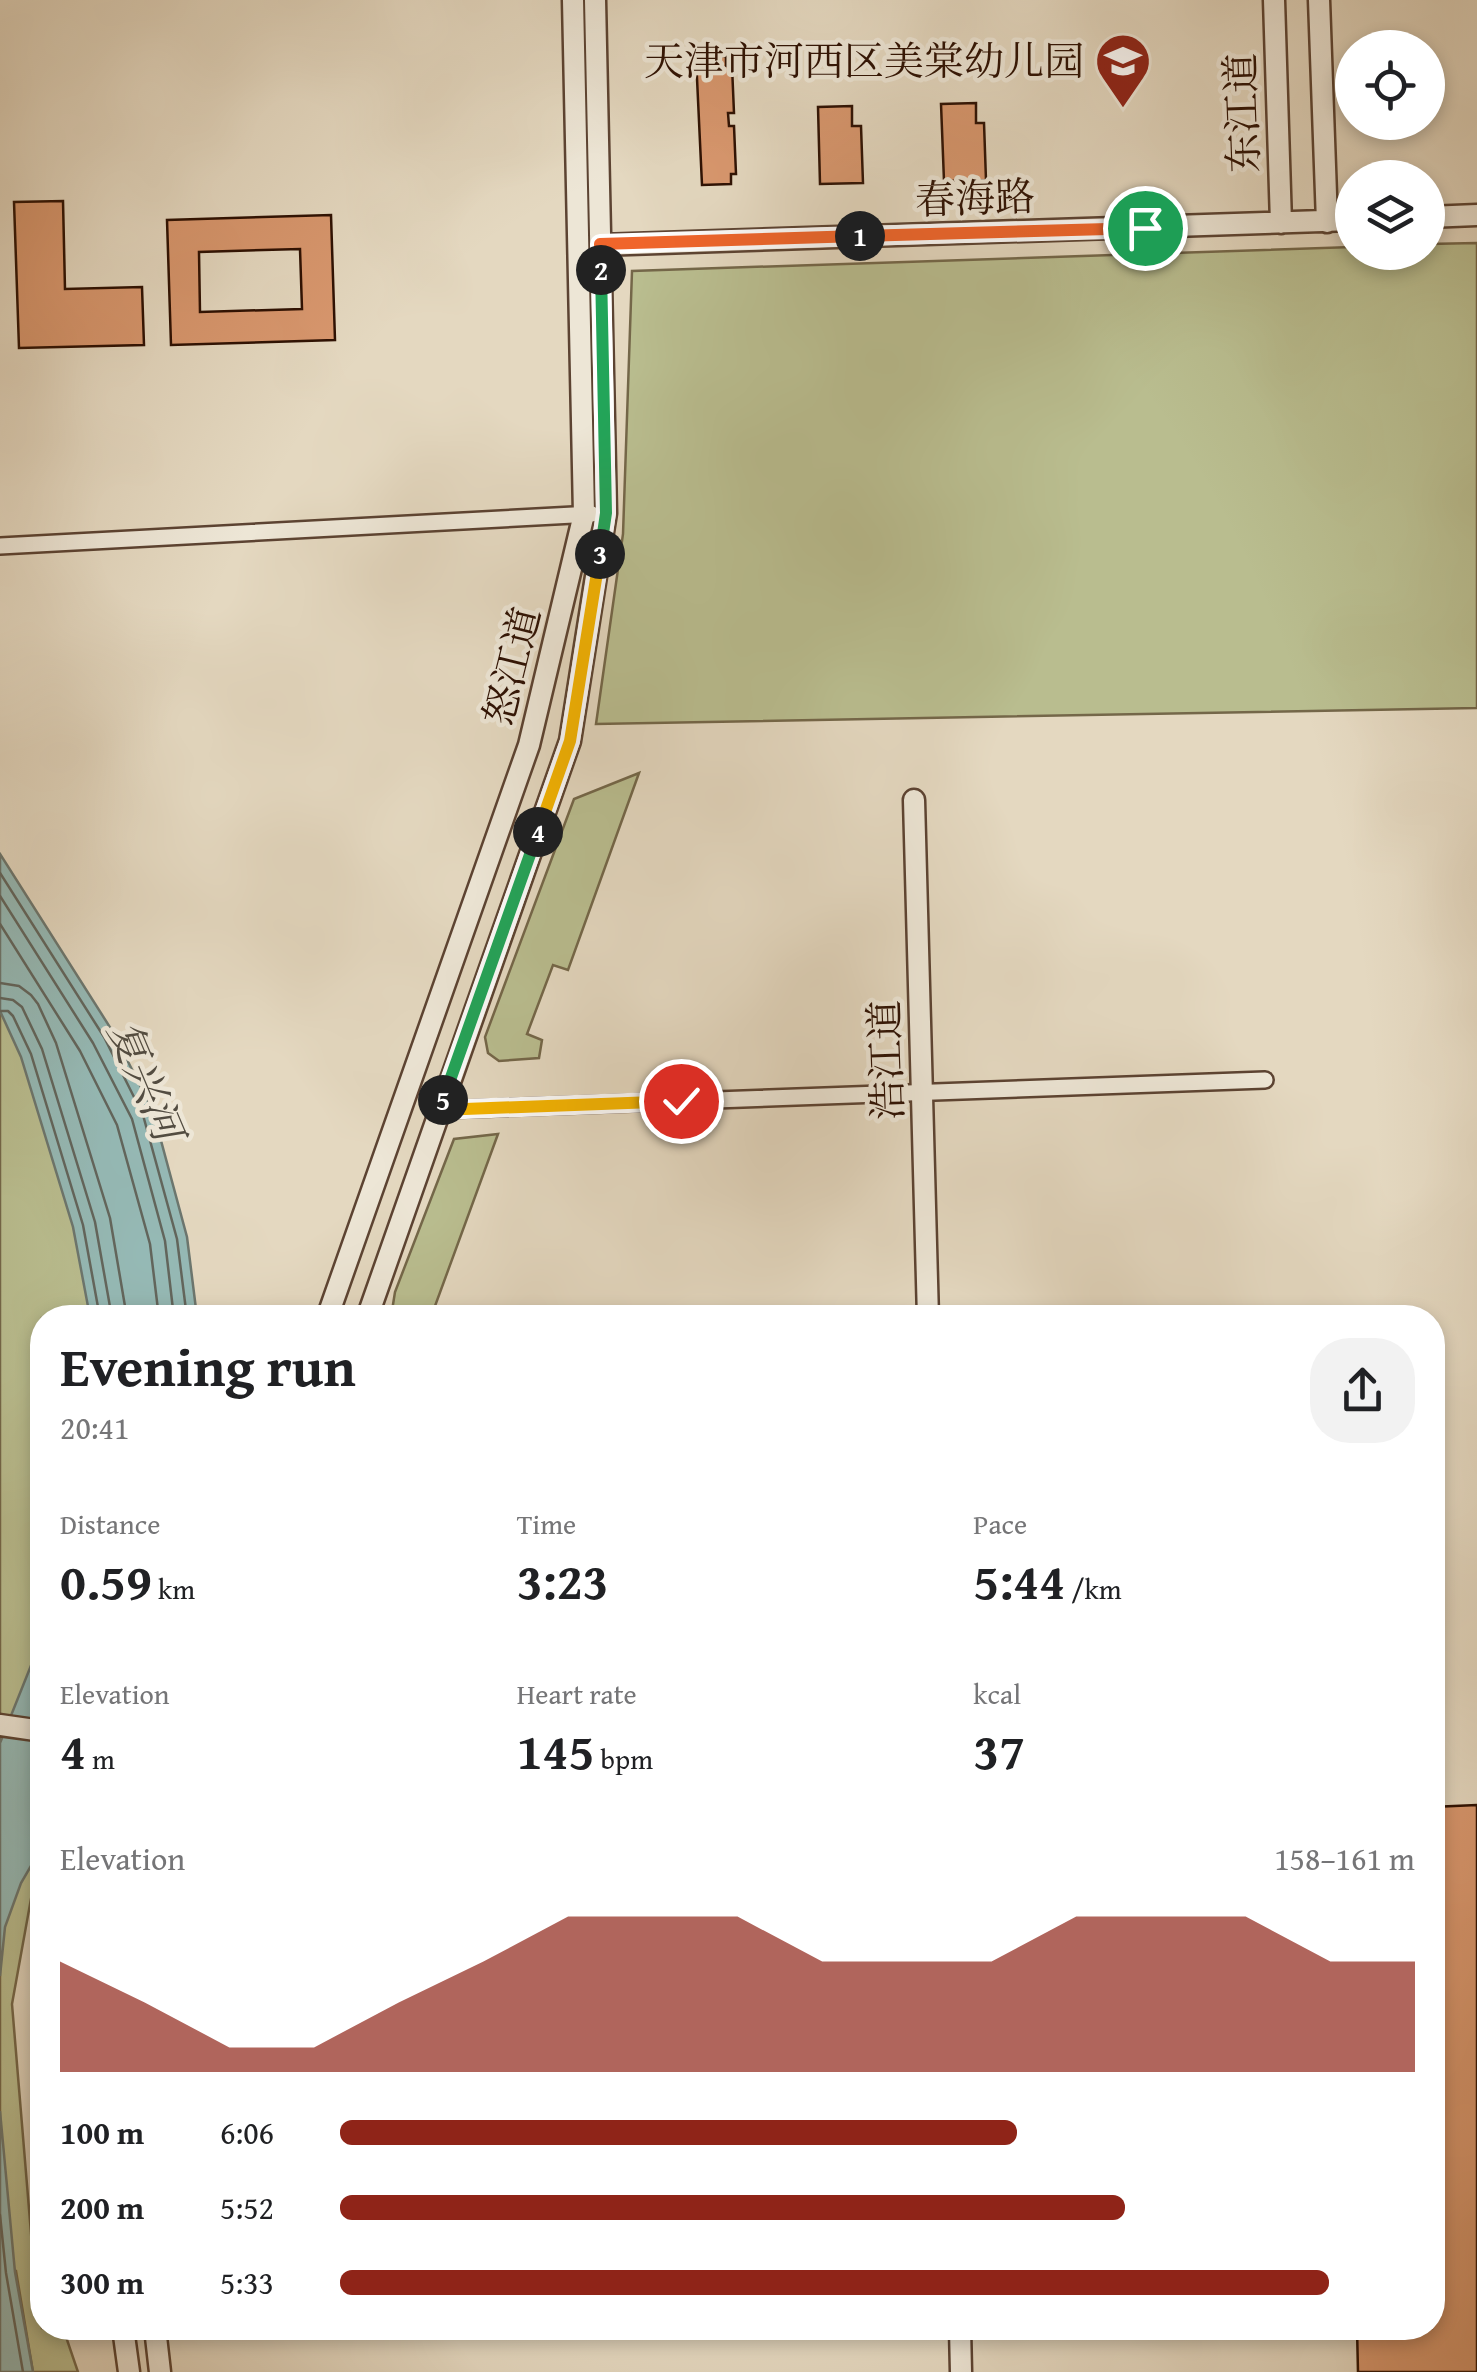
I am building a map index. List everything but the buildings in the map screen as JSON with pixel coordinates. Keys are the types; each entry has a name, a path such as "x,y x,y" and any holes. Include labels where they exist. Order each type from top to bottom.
{"street":[{"name":"怒江道","path":"333,1305 529,745 595,514 573,0"},
{"name":"怒江道","path":"371,1305 570,741 595,514 600,244 594,0"},
{"name":"东江道","path":"1274,0 1281,223"},
{"name":"东江道","path":"1319,0 1328,222"},
{"path":"1445,216 1477,214"},
{"name":"春海路","path":"600,244 1335,221"},
{"path":"0,546 595,514"},
{"name":"浩江道","path":"914,800 928,1305"},
{"path":"439,1110 1265,1080"},
{"path":"0,1726 30,1730"},
{"path":"124,2340 129,2372"},
{"path":"156,2340 160,2372"},
{"path":"960,2340 961,2372"}],"green space":[{"path":"1477,243 1477,708 596,724 623,534 632,271 1335,248 1335,270 1445,270 1445,244"},
{"path":"639,773 568,970 553,965 527,1034 542,1040 539,1058 499,1061 488,1053 485,1037 574,799"},
{"path":"0,952 112,1305 30,1305 30,1904 12,2004 30,2221 30,2340 67,2340 78,2372 33,2372 16,2271 0,2271"},
{"path":"498,1134 435,1305 393,1305 395,1292 454,1139"}],"water":[{"path":"0,854 113,1032 153,1111 187,1237 196,1305 88,1305 73,1227 21,1057 0,1011"},
{"path":"30,1668 30,1868 5,1927 0,1976 0,1743"},
{"path":"0,2111 15,2272 33,2372 0,2372"}],"place":[{"name":"天津市河西区美棠幼儿园","path":"1123,110"}],"route":[{"path":"681,1101 439,1110 570,741 606,513 600,244 1145,228"}],"water label":[{"name":"复兴河","path":"146,1080"}]}
